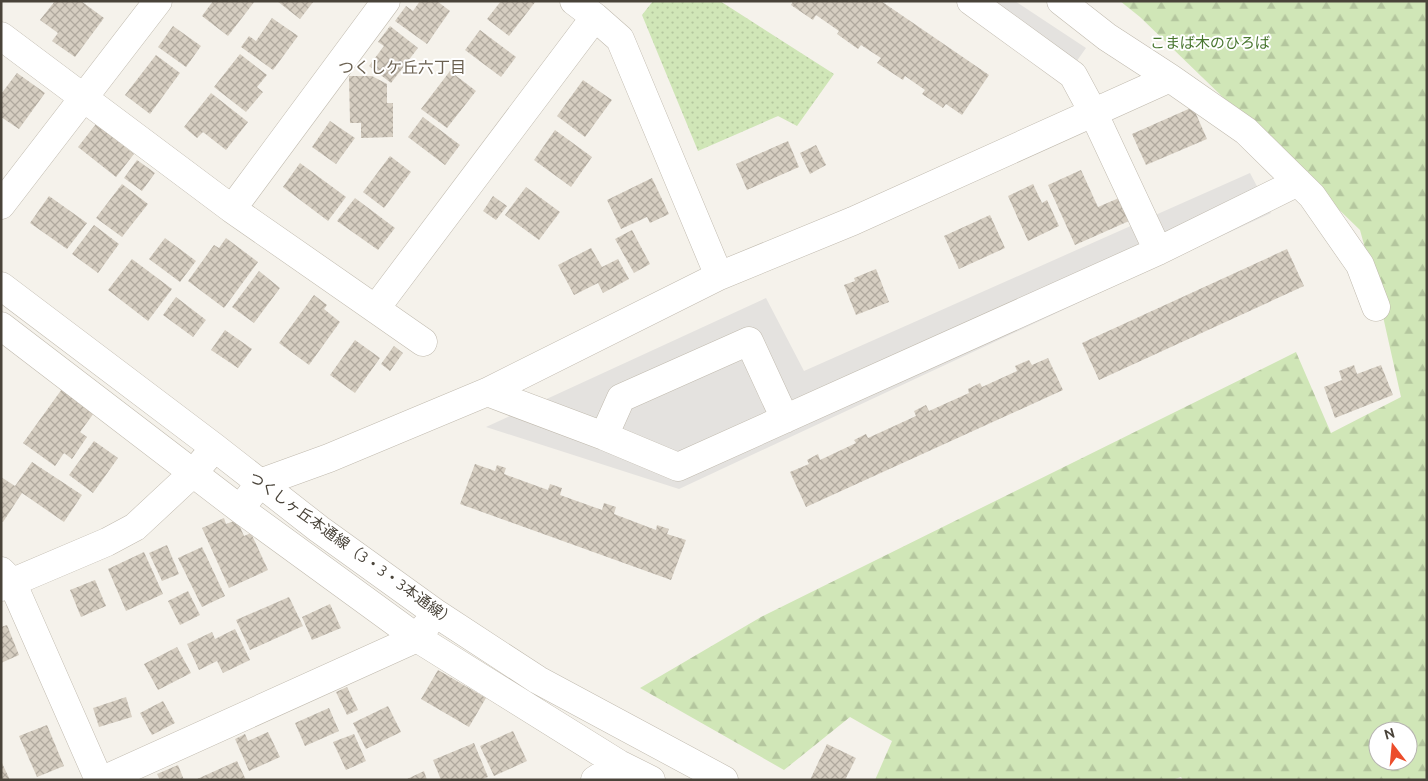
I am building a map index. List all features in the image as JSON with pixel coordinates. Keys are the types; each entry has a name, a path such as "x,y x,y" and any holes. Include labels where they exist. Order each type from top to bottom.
{"street":[{"path":"1,205 158,1"},
{"path":"232,209 386,1"},
{"path":"970,1 1073,75 1093,112 1158,251"},
{"path":"1061,1 1107,37 1246,131 1312,196 1360,265 1376,307"},
{"path":"376,308 585,9 620,39 719,276"},
{"path":"1,36 232,209 423,342"},
{"path":"240,508 260,483 329,458 487,392 719,276 853,221 1170,78"},
{"path":"487,392 604,436 678,467 1158,251 1298,182"},
{"name":"つくしヶ丘本通線（3・3・3本通線）","path":"1,286 319,529 437,614 538,680 724,780"},
{"path":"1,326 240,508 417,638 619,764 651,780"},
{"path":"604,436 620,398 749,341 785,419"},
{"path":"99,780 5,580 107,542 135,527 194,472 214,447"},
{"path":"103,780 417,638 437,614"},
{"path":"595,780 619,764"}],"green space":[{"path":"653,1 720,1 834,74 797,126 778,116 698,151 642,15"},
{"name":"こまば木のひろば","path":"1120,1 1427,1 1427,780 1183,780 1181,777 1172,780 875,780 892,741 850,717 784,770 640,688 761,617 1296,352 1331,433 1401,397 1380,303 1360,230 1140,17"}],"shaded area":[{"path":"979,1 1015,1 1086,48 1074,65"},
{"path":"1250,173 1271,213 679,489 486,427 766,298 804,371"}],"building":[{"path":"55,1 81,1 104,18 75,57 52,41 58,33 40,20"},
{"path":"213,1 255,1 228,36 202,16"},
{"path":"277,1 314,1 300,19"},
{"path":"420,1 437,1 450,11 427,44 395,21 406,6 413,11"},
{"path":"501,1 536,1 509,36 487,19"},
{"path":"793,1 881,1 989,75 962,115 946,104 943,108 922,94 925,90 905,76 903,80 877,63 881,58 861,45 858,49 837,34 839,31 816,15 813,20 791,5"},
{"path":"272,18 298,36 273,70 241,47 249,36 256,41"},
{"path":"173,26 201,46 186,67 158,47"},
{"path":"390,26 418,48 391,83 369,66 384,46 378,42"},
{"path":"480,30 516,57 501,77 465,50"},
{"path":"240,54 267,75 257,87 263,92 246,112 214,87"},
{"path":"156,55 180,73 150,114 125,95"},
{"path":"450,71 476,91 447,128 421,109"},
{"path":"17,73 45,93 19,129 1,117 1,94"},
{"path":"349,76 372,76 387,84 387,103 393,103 393,137 361,138 361,123 350,123"},
{"path":"583,80 612,100 585,137 557,116"},
{"path":"211,93 248,122 226,150 203,132 197,138 184,127"},
{"path":"1193,107 1207,139 1146,165 1132,134"},
{"path":"423,117 460,145 445,165 408,137"},
{"path":"330,121 355,138 336,164 312,147"},
{"path":"96,124 134,154 116,177 78,147"},
{"path":"555,130 592,157 571,187 534,160"},
{"path":"788,141 799,167 747,190 736,164"},
{"path":"816,145 826,165 810,174 800,153"},
{"path":"390,156 411,172 384,208 363,192"},
{"path":"137,160 155,173 142,191 124,178"},
{"path":"300,163 346,197 328,221 283,187"},
{"path":"1081,170 1098,207 1119,198 1129,221 1075,245 1048,185"},
{"path":"652,178 669,214 650,223 647,217 621,229 607,200"},
{"path":"122,184 148,204 122,237 96,218"},
{"path":"1033,184 1042,203 1047,200 1059,226 1028,241 1008,196"},
{"path":"526,187 560,212 539,240 505,215"},
{"path":"49,196 87,223 67,249 30,223"},
{"path":"493,196 507,206 496,220 483,211"},
{"path":"355,198 395,228 378,250 337,221"},
{"path":"990,215 1005,248 959,269 944,236"},
{"path":"94,225 119,244 98,273 72,254"},
{"path":"632,230 650,264 634,273 615,239"},
{"path":"165,238 196,261 180,282 149,259"},
{"path":"226,238 258,262 224,308 188,281 214,245 219,248"},
{"path":"591,248 602,267 618,259 629,279 603,293 598,283 574,295 558,265"},
{"path":"1287,249 1304,286 1099,380 1082,343"},
{"path":"132,259 172,289 148,321 108,290"},
{"path":"876,269 889,302 856,315 844,285 855,281 854,278"},
{"path":"259,271 280,288 254,323 232,307"},
{"path":"314,295 327,305 324,309 340,322 309,365 279,343"},
{"path":"176,297 206,320 193,337 163,315"},
{"path":"225,330 252,349 238,368 211,350"},
{"path":"355,340 380,358 355,393 330,375"},
{"path":"394,346 403,353 390,371 381,364"},
{"path":"1048,358 1063,390 806,507 790,472 809,464 807,460 818,454 820,460 856,443 854,440 866,434 868,438 916,416 914,411 926,405 929,411 969,393 968,389 980,383 982,387 1017,371 1015,366 1029,360 1032,365"},
{"path":"1354,365 1357,374 1381,365 1393,395 1335,418 1324,387 1342,380 1339,371"},
{"path":"62,389 94,413 80,432 87,437 72,459 64,453 55,466 23,443"},
{"path":"94,441 118,458 93,493 69,475"},
{"path":"32,462 82,495 64,522 22,493 3,522 1,521 1,477 15,486"},
{"path":"475,464 495,471 497,465 506,468 504,474 548,490 550,484 562,488 560,495 602,510 604,503 616,507 614,514 656,530 657,525 669,529 667,534 686,540 671,580 460,504"},
{"path":"224,518 226,524 237,520 244,536 251,533 268,570 229,588 202,528"},
{"path":"167,545 179,574 162,581 149,553"},
{"path":"202,547 225,596 202,607 178,558"},
{"path":"144,552 163,594 126,611 108,569"},
{"path":"95,580 106,606 81,617 70,590"},
{"path":"188,591 200,615 180,625 168,601"},
{"path":"289,597 303,626 250,650 236,620"},
{"path":"330,604 341,628 312,640 302,617"},
{"path":"7,625 19,655 1,663 1,627"},
{"path":"235,629 250,660 223,673 217,661 199,670 187,644 212,632 215,639"},
{"path":"177,647 191,673 158,690 144,664"},
{"path":"438,670 486,698 469,727 421,699"},
{"path":"347,687 358,710 347,715 336,692"},
{"path":"126,697 132,717 99,727 93,708"},
{"path":"163,701 175,723 152,735 140,713"},
{"path":"388,706 401,732 366,749 353,723"},
{"path":"329,708 339,731 305,746 295,723"},
{"path":"47,725 64,766 37,777 19,736"},
{"path":"513,731 527,761 494,776 480,746"},
{"path":"268,732 280,757 249,771 235,739 245,734 248,741"},
{"path":"354,734 366,761 346,770 333,742"},
{"path":"474,743 488,777 480,780 441,780 433,760"},
{"path":"827,744 856,758 845,780 810,780"},
{"path":"1,761 10,780 1,780"},
{"path":"237,761 246,780 195,780"},
{"path":"178,765 184,780 160,780 157,774"},
{"path":"424,771 427,780 405,780"}],"district":[{"name":"つくしケ丘六丁目","path":"402,67"}]}
